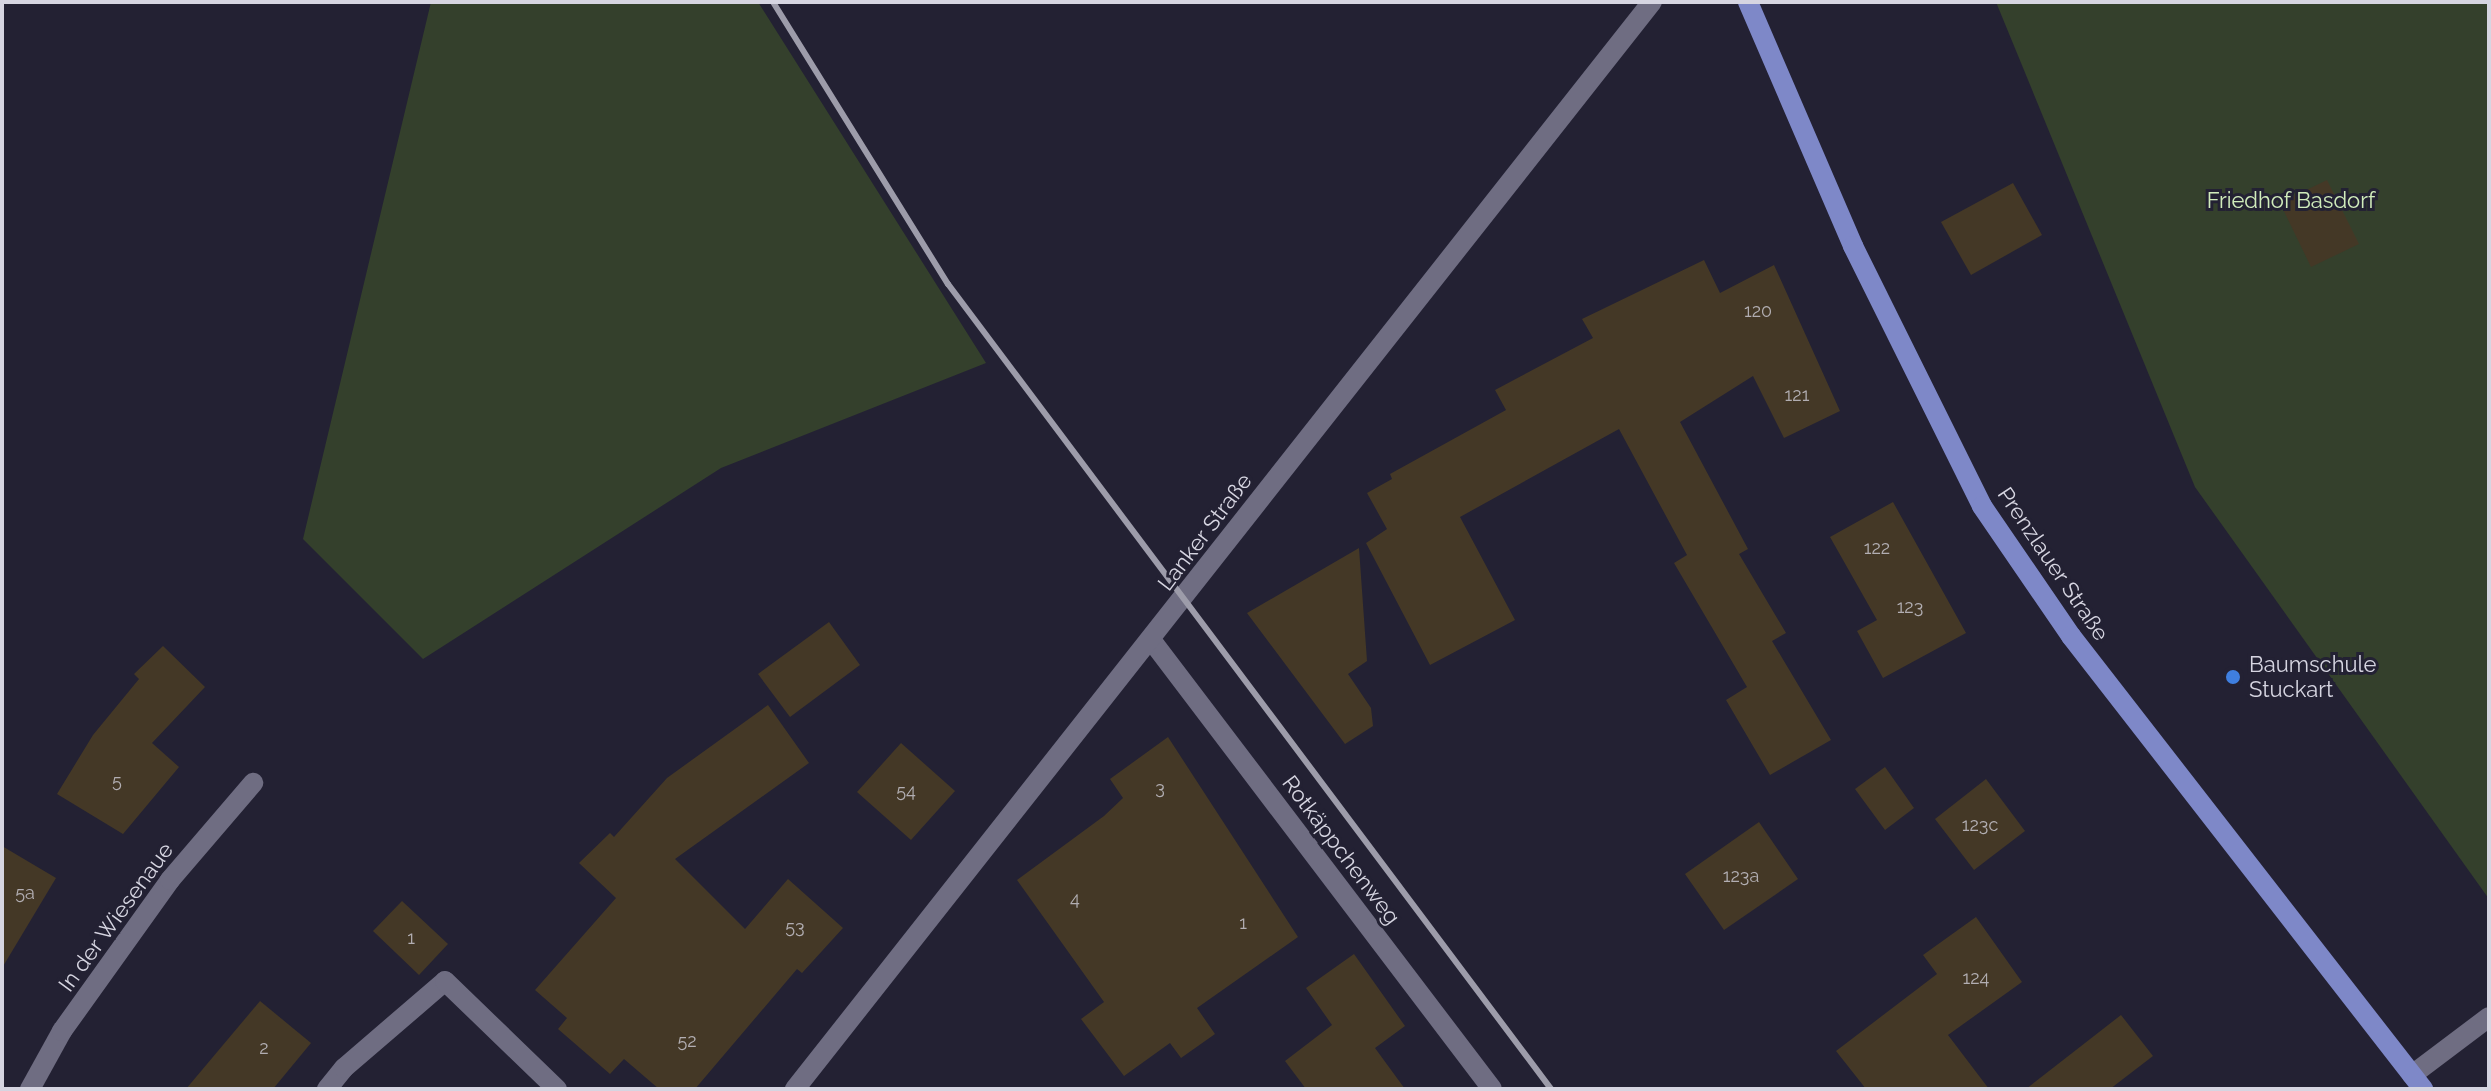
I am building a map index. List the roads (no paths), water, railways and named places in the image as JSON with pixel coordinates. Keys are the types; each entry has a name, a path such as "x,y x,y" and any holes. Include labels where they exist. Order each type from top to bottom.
{"main road":[{"name":"Prenzlauer Straße","path":"1748,2 1853,246 1982,506 2071,636 2418,1082"}],"street":[{"name":"Lanker Straße","path":"795,1089 1152,641 1652,2"},
{"name":"Rotkäppchenweg","path":"1152,641 1492,1089"},
{"name":"In der Wiesenaue","path":"30,1089 62,1031 170,880 253,783"},
{"path":"327,1089 344,1068 445,981 557,1089"},
{"path":"2418,1082 2489,1017"}],"railway":[{"path":"773,2 948,284 1551,1089"}],"place":[{"name":"Baumschule Stuckart","path":"2233,677"}],"park label":[{"name":"Friedhof Basdorf","path":"2291,201"}]}
